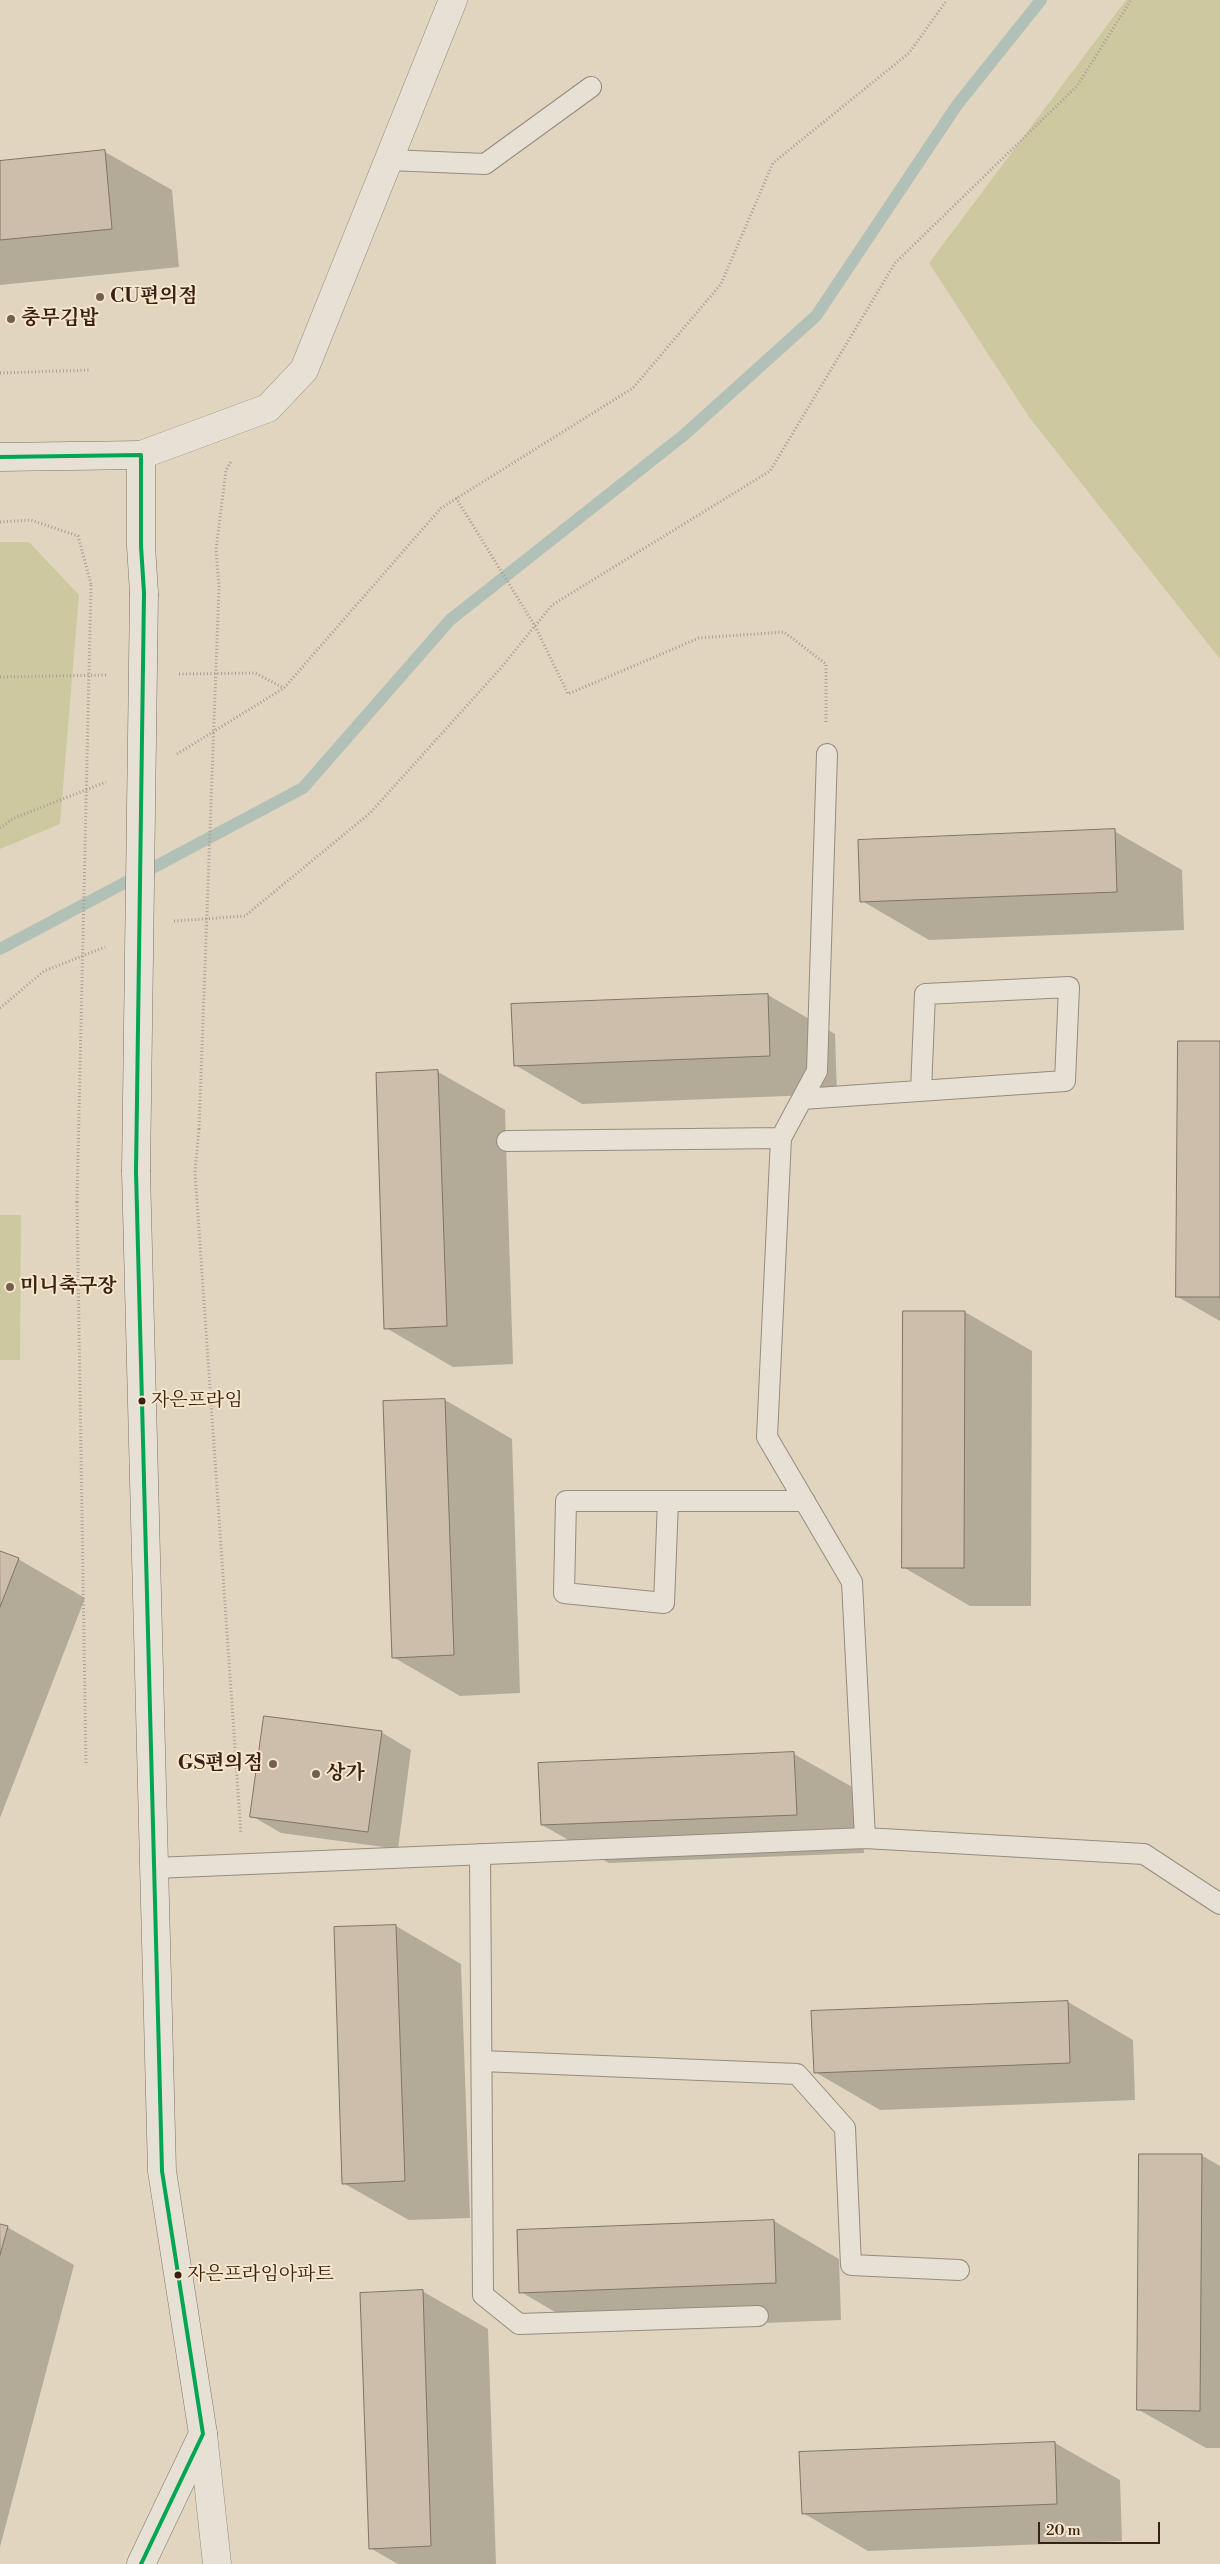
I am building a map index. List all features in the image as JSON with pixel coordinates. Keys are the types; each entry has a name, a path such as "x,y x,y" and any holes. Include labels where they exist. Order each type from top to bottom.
{"main road":[{"path":"0,457 141,455 268,408 304,370 453,0"},
{"path":"141,455 141,546 144,593 136,1172 162,2171 203,2434 216,2564"},
{"path":"141,2564 203,2434"}],"lane":[{"path":"388,160 485,164 591,87"},
{"path":"827,754 817,1071 781,1138 767,1437 852,1582 865,1838"},
{"path":"802,1099 921,1091 1065,1081 1069,987 925,994 921,1091"},
{"path":"507,1141 781,1138"},
{"path":"668,1502 664,1603 564,1593 566,1502 804,1501"},
{"path":"155,1868 865,1838 1144,1854 1220,1904"},
{"path":"480,1854 483,2295 519,2324 758,2316"},
{"path":"482,2062 797,2074 845,2128 851,2265 959,2270"}],"path":[{"path":"284,688 440,508 633,388 721,284 773,163 909,54 947,0"},
{"path":"244,916 370,813 500,669 552,605 770,471 895,263 1077,86 1131,0"},
{"path":"0,373 90,370"},
{"path":"236,454 226,470 216,550 218,587 199,1129 195,1172 244,1864"},
{"path":"456,498 535,626 568,694 699,638 784,632 826,664 827,754"},
{"path":"0,522 31,520 78,536 91,584 77,1202 86,1765"},
{"path":"0,828 14,818"},
{"path":"0,1008 44,971"}],"shaded area":[{"path":"1126,0 1220,0 1220,659 1029,417 929,263"},
{"path":"0,542 29,542 79,595 60,824 0,849"},
{"name":"미니축구장","path":"0,1215 21,1215 20,1360 0,1360"}],"building":[{"path":"105,150 112,229 0,240 0,161"},
{"path":"1115,829 1117,892 860,902 858,840"},
{"path":"768,994 770,1056 514,1066 511,1004"},
{"path":"1178,1041 1220,1041 1220,1297 1176,1297"},
{"path":"438,1070 447,1326 384,1329 376,1073"},
{"path":"903,1311 965,1311 964,1568 902,1568"},
{"path":"445,1399 454,1655 392,1658 383,1401"},
{"path":"0,1551 19,1558 0,1607"},
{"name":"상가","path":"264,1716 382,1731 368,1832 250,1817"},
{"path":"794,1752 797,1815 541,1825 538,1763"},
{"path":"396,1925 405,2181 342,2184 334,1927"},
{"path":"1068,2001 1070,2063 814,2073 811,2011"},
{"path":"1139,2154 1202,2154 1200,2411 1137,2410"},
{"path":"774,2220 776,2283 519,2293 517,2230"},
{"path":"0,2224 8,2226 0,2255"},
{"path":"423,2290 431,2546 369,2549 360,2293"},
{"path":"1055,2442 1057,2504 802,2514 799,2452"}],"waterway":[{"path":"0,949 303,788 450,620 684,435 816,316 957,105 1041,0"}],"transit line":[{"path":"0,457 141,455 141,546 144,593 136,1172 162,2171 203,2434 141,2564"}],"place":[{"name":"CU편의점","path":"100,297"},
{"name":"충무김밥","path":"11,319"},
{"name":"미니축구장","path":"10,1287"},
{"name":"자은프라임","path":"142,1401"},
{"name":"GS편의점","path":"273,1764"},
{"name":"상가","path":"316,1774"},
{"name":"자은프라임아파트","path":"178,2275"}]}
